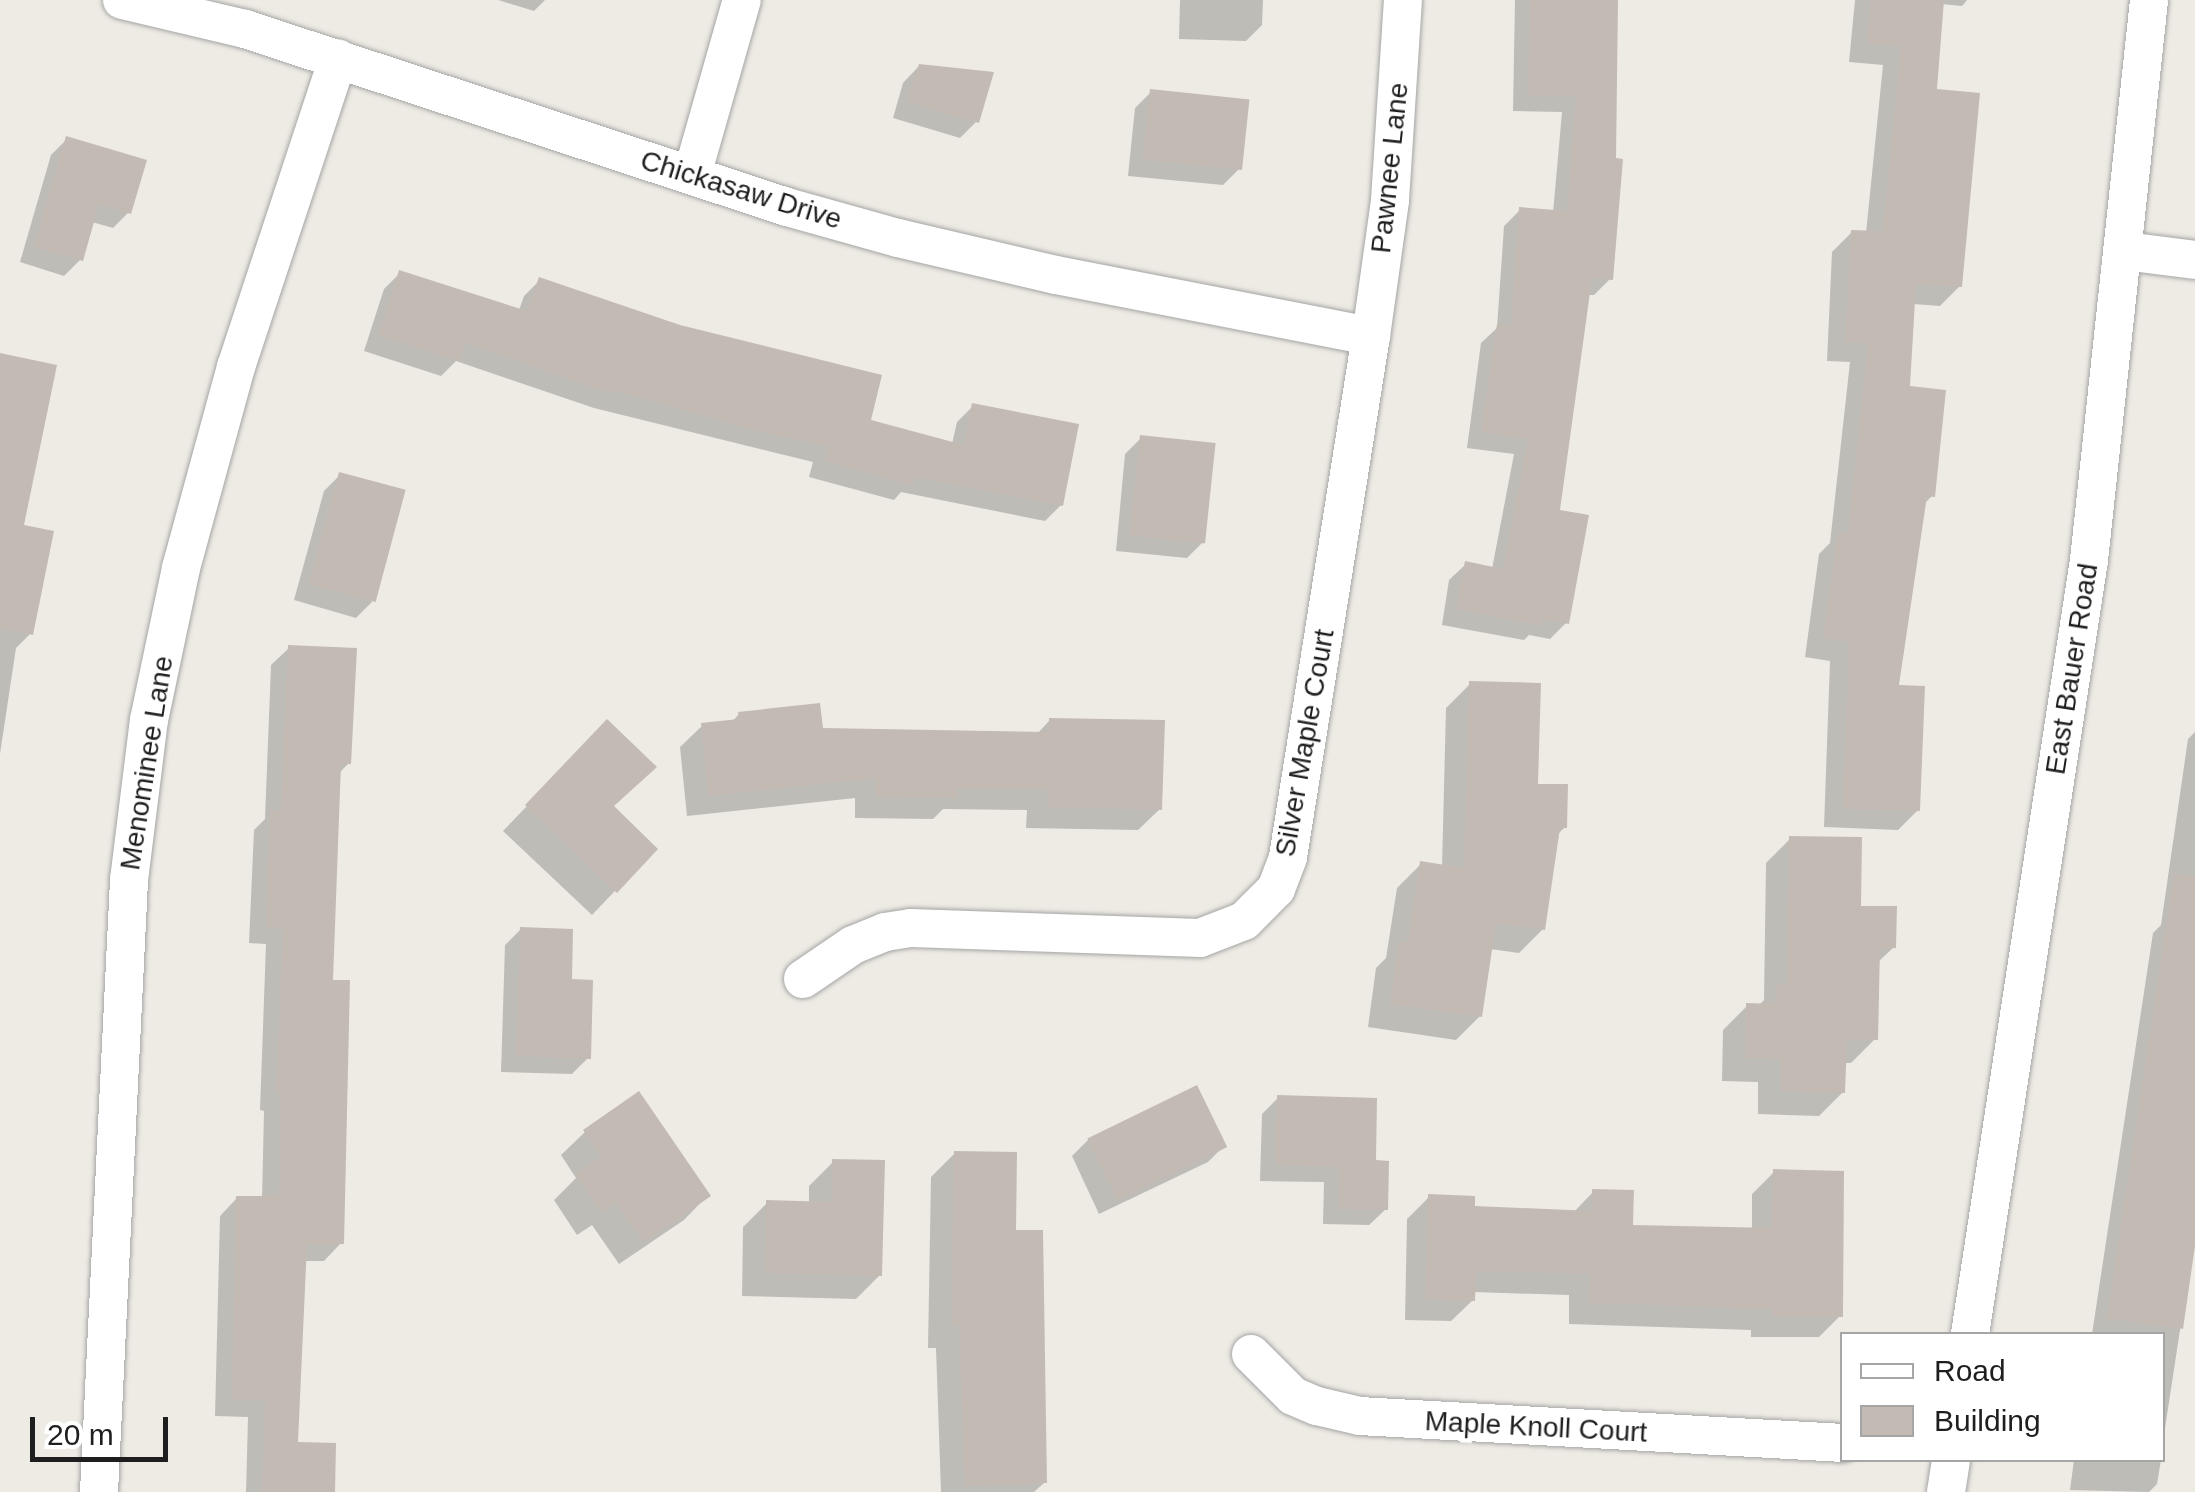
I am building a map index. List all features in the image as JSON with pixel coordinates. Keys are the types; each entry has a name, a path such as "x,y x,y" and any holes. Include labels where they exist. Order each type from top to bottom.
{"street":[{"name":"Chickasaw Drive","path":"122,0 245,29 692,175 916,242 1056,275 1370,336"},
{"path":"692,175 742,0"},
{"name":"Pawnee Lane","path":"1370,336 1390,200 1404,0"},
{"name":"East Bauer Road","path":"1970,1332 2086,579 2125,250 2148,0"},
{"name":"Menominee Lane","path":"99,1492 129,880 150,720 180,568 236,367 338,58"},
{"path":"2125,250 2195,260"},
{"name":"Silver Maple Court","path":"803,978 853,945 884,932 911,928 1200,938 1244,920 1276,889 1288,857 1370,336"},
{"name":"Maple Knoll Court","path":"1250,1354 1293,1396 1316,1406 1360,1416 1840,1443"},
{"path":"1946,1492 1950,1462"}],"building":[{"path":"1530,0 1618,0 1616,158 1623,159 1613,280 1592,278 1560,510 1589,515 1569,624 1543,619 1542,626 1456,609 1465,561 1503,569 1528,439 1481,432 1497,324 1511,326 1519,207 1567,211 1576,97 1528,96"},
{"path":"1871,0 1944,0 1937,89 1980,93 1962,287 1916,284 1910,386 1946,390 1935,497 1927,496 1899,685 1925,686 1920,811 1843,809 1849,642 1823,638 1838,532 1848,533 1868,343 1845,342 1851,230 1883,231 1901,46 1867,43"},
{"path":"919,64 994,72 979,123 907,102"},
{"path":"1150,89 1249,99 1242,170 1143,160"},
{"path":"66,136 147,160 131,214 99,204 83,261 34,247"},
{"path":"399,270 527,311 539,277 680,325 882,375 871,420 964,445 972,403 1079,424 1063,506 915,477 913,485 824,461 828,446 761,432 614,390 613,394 465,343 459,361 379,335"},
{"path":"0,353 57,365 24,525 54,531 33,635 0,628"},
{"path":"1140,435 1216,443 1205,543 1129,535"},
{"path":"339,472 406,490 376,602 309,584"},
{"path":"288,645 357,648 351,764 341,764 333,980 350,980 344,1244 307,1244 298,1442 336,1443 335,1492 262,1492 265,1400 232,1399 236,1196 279,1196 280,1094 276,1094 283,928 266,927 270,810 281,811"},
{"path":"1469,681 1541,683 1538,784 1568,784 1567,828 1560,828 1545,930 1496,923 1482,1017 1390,1004 1399,941 1408,942 1420,861 1464,868"},
{"path":"820,703 823,728 1049,732 1049,718 1165,720 1162,810 1047,807 1048,789 957,788 957,798 875,797 876,778 708,796 701,723 739,719 738,712"},
{"path":"607,719 657,767 614,806 658,849 617,893 525,805"},
{"path":"1789,836 1862,837 1861,906 1897,906 1896,948 1880,948 1878,1040 1847,1039 1845,1093 1781,1091 1781,1059 1745,1058 1746,1003 1775,1004 1776,984 1787,984"},
{"path":"2174,874 2195,876 2195,1246 2183,1329 2107,1318"},
{"path":"520,927 573,929 572,979 593,980 591,1059 516,1056"},
{"path":"1197,1085 1227,1147 1118,1200 1087,1138"},
{"path":"639,1091 711,1196 644,1242 616,1203 602,1213 576,1174 601,1156 583,1130"},
{"path":"1277,1095 1377,1098 1376,1160 1389,1161 1388,1210 1338,1209 1339,1167 1275,1165"},
{"path":"954,1151 1017,1152 1016,1230 1043,1230 1047,1483 965,1486 959,1325 951,1325"},
{"path":"832,1159 885,1160 882,1276 765,1273 766,1200 831,1202"},
{"path":"1773,1169 1844,1171 1843,1317 1771,1316 1772,1309 1589,1303 1590,1274 1476,1271 1475,1301 1425,1299 1428,1194 1475,1196 1475,1206 1592,1211 1592,1189 1634,1190 1633,1225 1772,1228"}]}
